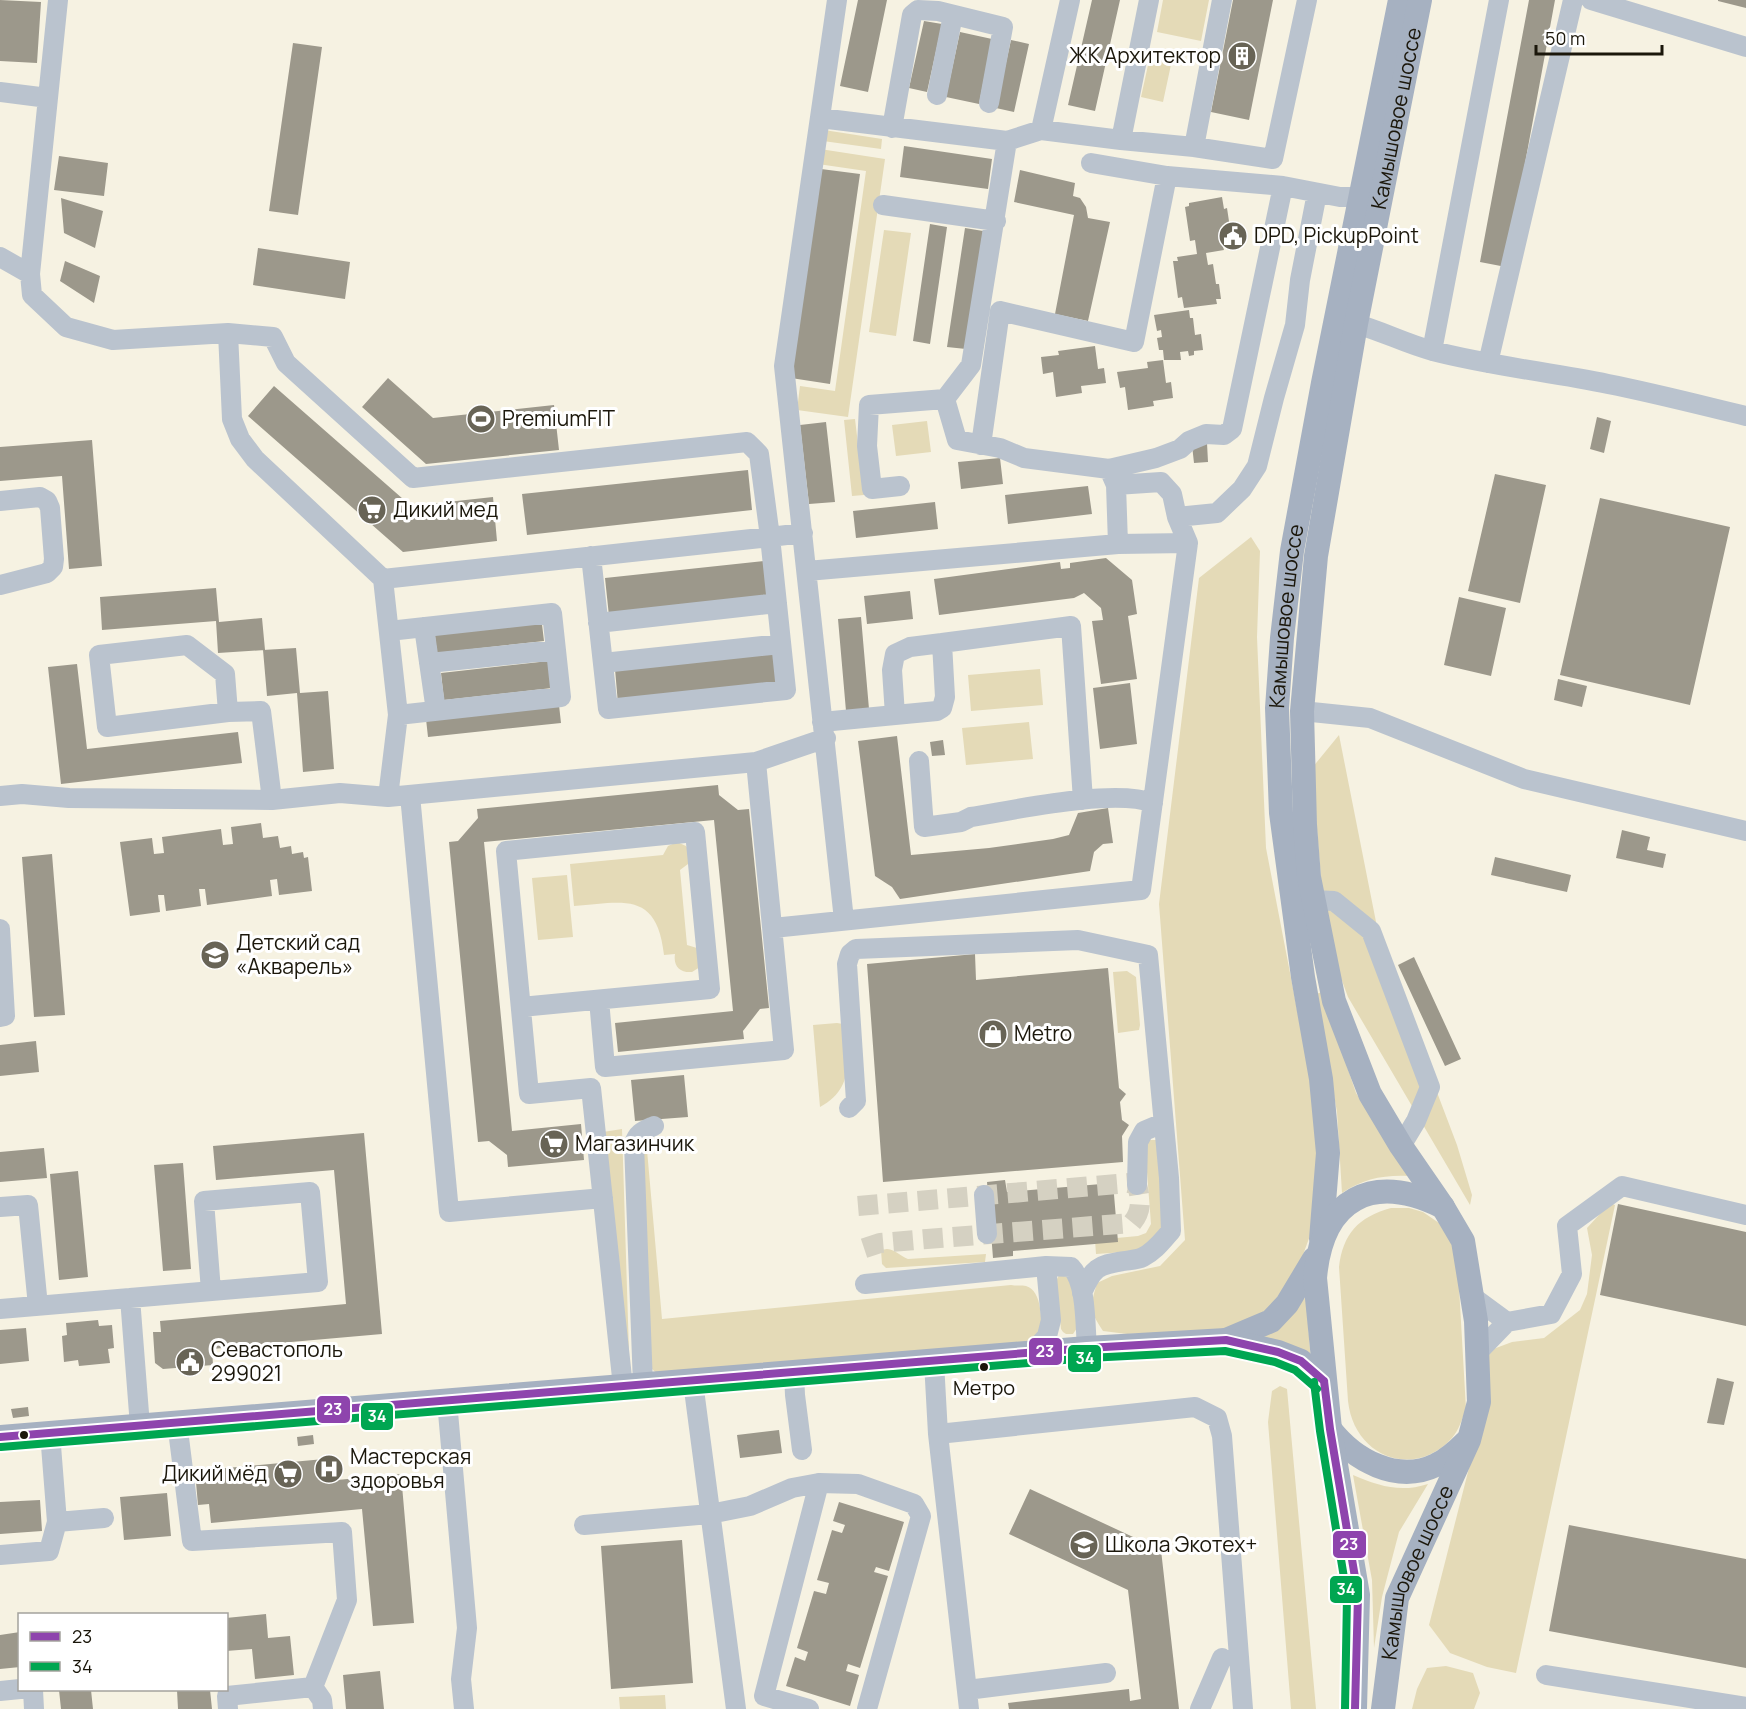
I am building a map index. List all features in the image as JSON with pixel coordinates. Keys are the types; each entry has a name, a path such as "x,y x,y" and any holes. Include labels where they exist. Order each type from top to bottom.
{"main road":[{"name":"Камышовое шоссе","path":"1355,1709 1359,1595 1329,1429 1315,1278 1328,1153 1321,1079 1303,977 1281,813 1277,708 1292,551 1400,0"},
{"name":"Камышовое шоссе","path":"1383,1709 1397,1598 1469,1440 1479,1402 1473,1297 1463,1241 1370,1094 1334,1000 1311,889 1305,825 1302,711 1316,556 1356,324 1420,0"},
{"path":"1227,1340 1271,1321 1287,1304 1332,1220 1346,1204 1366,1195 1386,1190 1422,1197 1443,1207"},
{"path":"0,1437 1087,1348 1227,1340 1278,1352 1301,1361 1324,1381"},
{"name":"Камышовое шоссе","path":"1329,1429 1342,1445 1358,1457 1397,1471 1418,1471 1436,1465 1455,1453 1469,1440"}],"lane":[{"path":"58,0 30,274 32,295 66,327 113,340 228,333 273,337 286,363 413,478 747,442 759,453 786,690 608,710 591,556"},
{"path":"837,0 784,366 844,920"},
{"path":"1041,130 1070,0"},
{"path":"1121,140 1149,0"},
{"path":"1194,147 1222,0"},
{"path":"820,118 1007,141 1041,130 1194,147 1273,159 1307,0"},
{"path":"1432,351 1499,0"},
{"path":"1488,363 1573,0"},
{"path":"1591,0 1746,47"},
{"path":"892,128 912,15 918,10 938,11 1004,27 989,103"},
{"path":"936,95 953,15"},
{"path":"0,92 48,98"},
{"path":"900,486 872,489 867,446 869,405 945,399 971,365 996,221 1007,141"},
{"path":"1092,163 1167,176 1282,186 1340,197 1360,197"},
{"path":"981,445 1000,311 1134,342 1167,176"},
{"path":"1113,477 1180,449 1189,441 1206,434 1224,435 1233,429 1282,186"},
{"path":"1178,517 1217,513 1242,489 1257,466 1296,325 1300,280 1317,193"},
{"path":"883,205 996,221"},
{"path":"0,257 30,274"},
{"path":"1356,324 1432,351 1609,384 1746,416"},
{"path":"228,333 232,418 240,439 255,459 383,579 398,715 388,797"},
{"path":"773,928 1141,890 1188,543 1172,494 1161,482 1113,477 1024,458 1000,448 957,440 945,399"},
{"path":"1113,477 1119,544"},
{"path":"0,501 40,496 47,501 50,508 54,560 47,573 0,585"},
{"path":"383,579 803,533"},
{"path":"807,571 1119,544 1188,543"},
{"path":"598,623 777,603"},
{"path":"389,631 552,613 556,650 561,697 398,715"},
{"path":"895,715 892,669 895,654 910,647 1071,626 1083,800"},
{"path":"424,627 436,711"},
{"path":"0,796 22,794 69,798 272,800 340,793 388,797 756,762 824,730 895,715 937,711 942,708 945,696 942,643"},
{"path":"603,663 781,644"},
{"path":"228,712 225,674 187,645 99,655 107,727 228,712 261,711 272,800"},
{"path":"429,663 556,650"},
{"path":"1302,711 1370,718 1524,779 1746,831"},
{"path":"919,761 924,827 961,822 971,817 1083,800 1141,798 1153,803"},
{"path":"599,1000 605,1067 784,1050 756,762"},
{"path":"410,795 449,1212 603,1198"},
{"path":"521,1007 710,989 695,832 506,851 529,1094 591,1088 603,1198 633,1386"},
{"path":"1311,889 1334,902 1371,931 1430,1087 1416,1121 1401,1146"},
{"path":"0,929 5,1017 0,1017"},
{"path":"849,1108 856,1101 848,964 850,954 856,949 1078,940 1149,955 1169,1178 1171,1231 1156,1249 1141,1258 1097,1267 1089,1276 1082,1293"},
{"path":"1137,1185 1138,1142 1144,1131 1163,1123"},
{"path":"633,1386 634,1144 640,1132 654,1126"},
{"path":"1477,1353 1507,1322 1551,1314 1572,1274 1567,1227 1622,1186 1746,1215"},
{"path":"0,1309 318,1282 310,1192 204,1201 211,1291"},
{"path":"984,1195 987,1234"},
{"path":"0,1207 28,1205 38,1306"},
{"path":"1032,1353 1047,1336 1051,1320 1046,1266"},
{"path":"865,1284 1046,1266 1071,1267 1078,1278 1082,1293 1087,1348"},
{"path":"1473,1297 1507,1322"},
{"path":"130,1298 140,1426"},
{"path":"934,1362 938,1434 968,1699 1106,1673"},
{"path":"794,1373 802,1450"},
{"path":"693,1382 736,1709"},
{"path":"447,1401 467,1628 461,1679 464,1709"},
{"path":"938,1434 1195,1407 1217,1418 1222,1436 1242,1709"},
{"path":"177,1422 192,1540 342,1532 347,1600 313,1687"},
{"path":"0,1555 49,1551 57,1522 50,1433"},
{"path":"809,1709 764,1696 819,1483"},
{"path":"584,1525 710,1514 750,1506 792,1488 819,1483 858,1484 914,1504 921,1516 867,1709"},
{"path":"57,1522 104,1518"},
{"path":"1200,1709 1222,1658"},
{"path":"1546,1675 1746,1707"},
{"path":"228,1709 227,1696 313,1687"},
{"path":"313,1687 322,1701 323,1709"},
{"path":"0,1691 18,1689"},
{"path":"33,1691 34,1709"}],"shaded area":[{"path":"1163,0 1209,0 1201,41 1157,32"},
{"path":"1150,56 1172,60 1163,102 1141,97"},
{"path":"824,130 882,139 881,149 823,141"},
{"path":"820,149 885,159 848,417 797,410 800,386 835,391 866,171 818,164"},
{"path":"884,230 911,233 896,336 869,332"},
{"path":"855,419 864,495 852,496 844,420"},
{"path":"927,421 931,452 896,456 892,425"},
{"path":"1251,537 1260,551 1257,637 1266,848 1316,1108 1316,1219 1291,1288 1274,1305 1235,1330 1127,1334 1103,1331 1092,1308 1097,1283 1112,1276 1160,1266 1185,1240 1159,904 1199,578"},
{"path":"1040,669 1043,705 971,711 968,675"},
{"path":"1029,722 1033,759 966,765 962,728"},
{"path":"1339,735 1380,942 1457,1145 1472,1195 1470,1205 1348,997 1334,959 1323,903 1312,768"},
{"path":"677,842 689,850 688,864 680,870 687,945 697,948 700,967 692,972 678,968 675,954 664,955 660,934 654,920 646,910 623,903 574,906 570,864 663,855 668,846"},
{"path":"567,875 573,937 538,940 532,878"},
{"path":"1127,971 1136,977 1140,1025 1139,1030 1118,1033 1113,972"},
{"path":"1322,992 1356,1093 1408,1176 1374,1179 1358,1184 1342,1193 1337,1112 1316,994"},
{"path":"843,1024 846,1048 844,1081 831,1099 820,1107 813,1025"},
{"path":"622,1129 629,1353 624,1354 603,1132"},
{"path":"1149,1140 1156,1140 1164,1218 1159,1236 1139,1251 1096,1254 1095,1240 1138,1236 1146,1233 1151,1224 1145,1146"},
{"path":"644,1146 647,1150 662,1319 1011,1285 1026,1286 1036,1294 1040,1308 1042,1336 1031,1342 664,1379 647,1363 640,1152"},
{"path":"1610,1203 1615,1205 1516,1673 1487,1667 1450,1653 1429,1625 1482,1417 1488,1351 1512,1342 1544,1338 1580,1310 1587,1294 1592,1255 1587,1228"},
{"path":"1391,1208 1409,1208 1423,1212 1439,1223 1457,1252 1466,1409 1452,1438 1437,1451 1421,1458 1404,1460 1388,1456 1374,1448 1361,1436 1353,1420 1348,1401 1339,1267 1344,1245 1354,1228 1370,1216"},
{"path":"887,1249 908,1259 986,1254 985,1262 886,1268 882,1264 881,1250"},
{"path":"1059,1275 1072,1278 1077,1328 1073,1334 1066,1334 1061,1329 1056,1281"},
{"path":"1306,1297 1311,1362 1258,1334 1281,1320"},
{"path":"1280,1386 1287,1389 1316,1709 1291,1709 1268,1422 1272,1391"},
{"path":"1353,1475 1390,1487 1408,1488 1428,1484 1399,1532 1382,1597 1374,1648 1372,1580"},
{"path":"1446,1666 1473,1673 1480,1693 1474,1709 1412,1709 1417,1689 1427,1668"},
{"path":"665,1695 666,1709 620,1709 619,1697"}],"building":[{"path":"0,0 41,2 37,63 0,61"},
{"path":"858,0 887,0 868,92 840,86"},
{"path":"1092,0 1120,0 1095,111 1068,105"},
{"name":"ЖК Архитектор","path":"1233,0 1273,0 1249,120 1211,112"},
{"path":"1529,0 1555,0 1506,267 1480,262"},
{"path":"1746,0 1746,8 1718,1"},
{"path":"924,21 942,24 927,92 909,88"},
{"path":"960,32 992,39 979,104 946,97"},
{"path":"1011,40 1029,44 1014,112 996,108"},
{"path":"293,43 322,47 298,215 269,211"},
{"path":"904,146 992,159 988,189 900,177"},
{"path":"59,156 108,163 104,196 54,190"},
{"path":"821,169 860,174 830,384 791,378"},
{"path":"1020,170 1075,183 1073,196 1080,198 1086,207 1088,218 1110,222 1088,321 1055,314 1074,215 1014,202"},
{"path":"1222,197 1224,209 1227,208 1230,228 1233,227 1235,242 1227,243 1228,246 1223,247 1224,250 1206,253 1208,265 1213,264 1221,299 1216,299 1217,304 1184,308 1182,297 1178,298 1173,261 1178,261 1177,257 1197,254 1195,240 1190,241 1185,207 1189,206 1189,203"},
{"path":"61,198 103,211 95,248 64,233"},
{"path":"930,224 947,227 930,344 913,341"},
{"path":"965,228 983,231 966,349 947,347"},
{"path":"258,248 350,262 345,299 253,285"},
{"path":"65,261 100,276 94,303 60,281"},
{"path":"1189,310 1190,318 1193,318 1195,335 1201,334 1203,350 1194,351 1194,355 1189,356 1188,351 1180,352 1181,360 1164,360 1163,350 1159,350 1157,338 1162,337 1161,330 1157,331 1154,315"},
{"path":"1095,346 1098,369 1104,368 1106,383 1081,386 1082,393 1056,397 1053,372 1043,374 1041,357 1059,355 1058,351"},
{"path":"1163,360 1166,383 1171,382 1173,398 1153,401 1154,406 1128,410 1125,387 1120,388 1117,372 1148,368 1147,362"},
{"path":"388,378 433,418 554,405 559,450 426,464 362,407"},
{"path":"274,386 411,506 493,497 497,541 403,552 248,416"},
{"path":"1597,417 1611,421 1604,453 1590,449"},
{"path":"826,422 835,502 809,504 800,425"},
{"path":"92,440 102,566 69,569 62,476 0,481 0,447"},
{"path":"1207,443 1208,462 1194,463 1192,445"},
{"path":"1000,458 1003,484 961,489 958,462"},
{"path":"748,470 752,510 527,535 522,494"},
{"path":"1495,474 1546,485 1520,603 1468,591"},
{"path":"1088,486 1092,514 1008,524 1005,495"},
{"path":"1600,498 1730,527 1690,705 1560,675"},
{"path":"935,502 938,529 856,538 853,511"},
{"path":"1106,558 1132,580 1137,614 1128,616 1137,679 1101,684 1092,621 1103,620 1101,608 1084,593 1074,598 939,615 934,579 1060,562 1061,569 1070,568 1070,563"},
{"path":"764,561 768,599 609,616 605,578"},
{"path":"216,588 219,622 262,618 265,650 218,653 216,621 102,630 100,597"},
{"path":"910,591 913,619 867,624 864,596"},
{"path":"1459,597 1506,608 1491,676 1444,665"},
{"path":"541,616 544,641 437,653 434,628"},
{"path":"861,617 869,709 846,711 838,619"},
{"path":"296,648 300,693 328,691 334,769 303,772 297,693 267,696 263,650"},
{"path":"774,652 778,686 618,704 615,669"},
{"path":"549,661 552,688 444,700 441,673"},
{"path":"77,664 87,749 238,732 242,763 61,784 48,667"},
{"path":"1558,679 1587,686 1582,707 1554,700"},
{"path":"1130,683 1137,744 1100,749 1093,688"},
{"path":"559,705 561,723 428,737 426,719"},
{"path":"897,736 911,855 1053,839 1069,835 1078,813 1108,808 1113,843 1103,844 1094,852 1090,871 900,899 892,887 875,876 858,741"},
{"path":"943,740 945,755 932,756 930,742"},
{"path":"718,785 719,795 738,810 749,809 769,1008 760,1009 743,1031 744,1039 618,1052 615,1023 733,1011 714,820 484,842 512,1131 581,1124 584,1160 508,1167 507,1155 489,1141 478,1142 449,842 458,841 478,818 477,809"},
{"path":"261,823 263,838 278,836 280,848 291,846 292,854 303,852 304,858 308,857 312,891 279,895 277,879 270,880 272,896 207,905 205,889 199,889 201,906 166,911 164,895 158,895 160,912 130,916 120,842 152,838 154,854 164,853 162,837 221,829 223,845 233,844 231,827"},
{"path":"1622,830 1650,837 1647,850 1666,854 1663,868 1616,858"},
{"path":"52,854 65,1015 34,1017 22,857"},
{"path":"1495,857 1571,875 1567,892 1491,875"},
{"name":"Metro","path":"975,954 976,980 1108,968 1119,1088 1126,1094 1120,1102 1122,1120 1129,1125 1122,1136 1123,1162 883,1182 867,964"},
{"path":"1414,957 1461,1059 1445,1066 1398,965"},
{"path":"36,1041 39,1072 0,1076 0,1045"},
{"path":"684,1075 688,1117 635,1121 631,1080"},
{"path":"364,1133 382,1334 212,1349 213,1365 163,1369 155,1363 153,1332 161,1332 160,1321 346,1304 334,1170 216,1180 213,1146"},
{"path":"44,1148 47,1178 0,1182 0,1152"},
{"path":"183,1163 191,1269 163,1271 154,1165"},
{"path":"78,1171 88,1277 59,1280 50,1174"},
{"path":"1005,1180 1007,1192 1113,1183 1118,1242 1013,1251 1013,1256 993,1258 987,1182"},
{"path":"1618,1204 1746,1232 1746,1326 1600,1295"},
{"path":"98,1320 99,1326 112,1325 114,1348 108,1349 110,1363 79,1366 78,1360 64,1362 62,1336 67,1335 66,1323"},
{"path":"26,1328 29,1361 0,1364 0,1330"},
{"path":"1717,1378 1734,1382 1724,1425 1707,1423"},
{"path":"28,1407 29,1416 13,1418 11,1409"},
{"path":"779,1430 782,1453 740,1458 737,1435"},
{"path":"313,1435 314,1444 298,1446 297,1437"},
{"path":"335,1458 337,1480 401,1474 414,1623 373,1626 362,1509 211,1523 209,1504 198,1505 195,1471"},
{"path":"1030,1489 1161,1550 1179,1709 1009,1709 1008,1703 1129,1689 1130,1701 1141,1699 1128,1590 1009,1534"},
{"path":"167,1493 171,1536 124,1540 120,1497"},
{"path":"40,1500 42,1531 0,1534 0,1502"},
{"path":"839,1502 904,1522 889,1571 876,1567 874,1572 888,1576 860,1668 848,1664 846,1671 859,1675 850,1706 786,1686 795,1657 805,1661 808,1652 797,1648 814,1591 826,1594 829,1583 817,1580 832,1530 842,1533 845,1525 833,1521"},
{"path":"1569,1525 1746,1559 1746,1668 1549,1631"},
{"path":"682,1540 693,1683 611,1689 601,1546"},
{"path":"266,1614 268,1638 290,1636 294,1675 255,1679 252,1649 228,1651 228,1618"},
{"path":"18,1632 18,1667 0,1669 0,1635"},
{"path":"380,1671 384,1709 346,1709 343,1675"},
{"path":"59,1691 91,1691 93,1709 61,1709"},
{"path":"177,1691 210,1691 212,1709 178,1709"}],"tunnel":[{"path":"858,1206 1129,1183 1137,1185 1140,1200 1138,1214 1132,1223 880,1243 862,1249"}],"transit line":[{"name":"23","path":"0,1437 1087,1348 1226,1340 1278,1352 1301,1361 1324,1381"},
{"name":"34","path":"1,1447 1088,1358 1225,1351 1275,1362 1295,1370 1317,1389"},
{"name":"23","path":"1324,1381 1358,1595 1355,1709"},
{"name":"34","path":"1314,1382 1347,1596 1345,1709"}],"place":[{"name":"ЖК Архитектор","path":"1242,56"},
{"name":"DPD, PickupPoint","path":"1233,236"},
{"name":"PremiumFIT","path":"481,419"},
{"name":"Дикий мед","path":"372,510"},
{"name":"Детский сад «Акварель»","path":"215,955"},
{"name":"Metro","path":"993,1034"},
{"name":"Магазинчик","path":"554,1144"},
{"name":"Севастополь 299021","path":"190,1362"},
{"name":"Метро","path":"984,1367"},
{"name":"Мастерская здоровья","path":"329,1469"},
{"name":"Дикий мёд","path":"288,1474"},
{"name":"Школа Экотех+","path":"1084,1545"}]}
